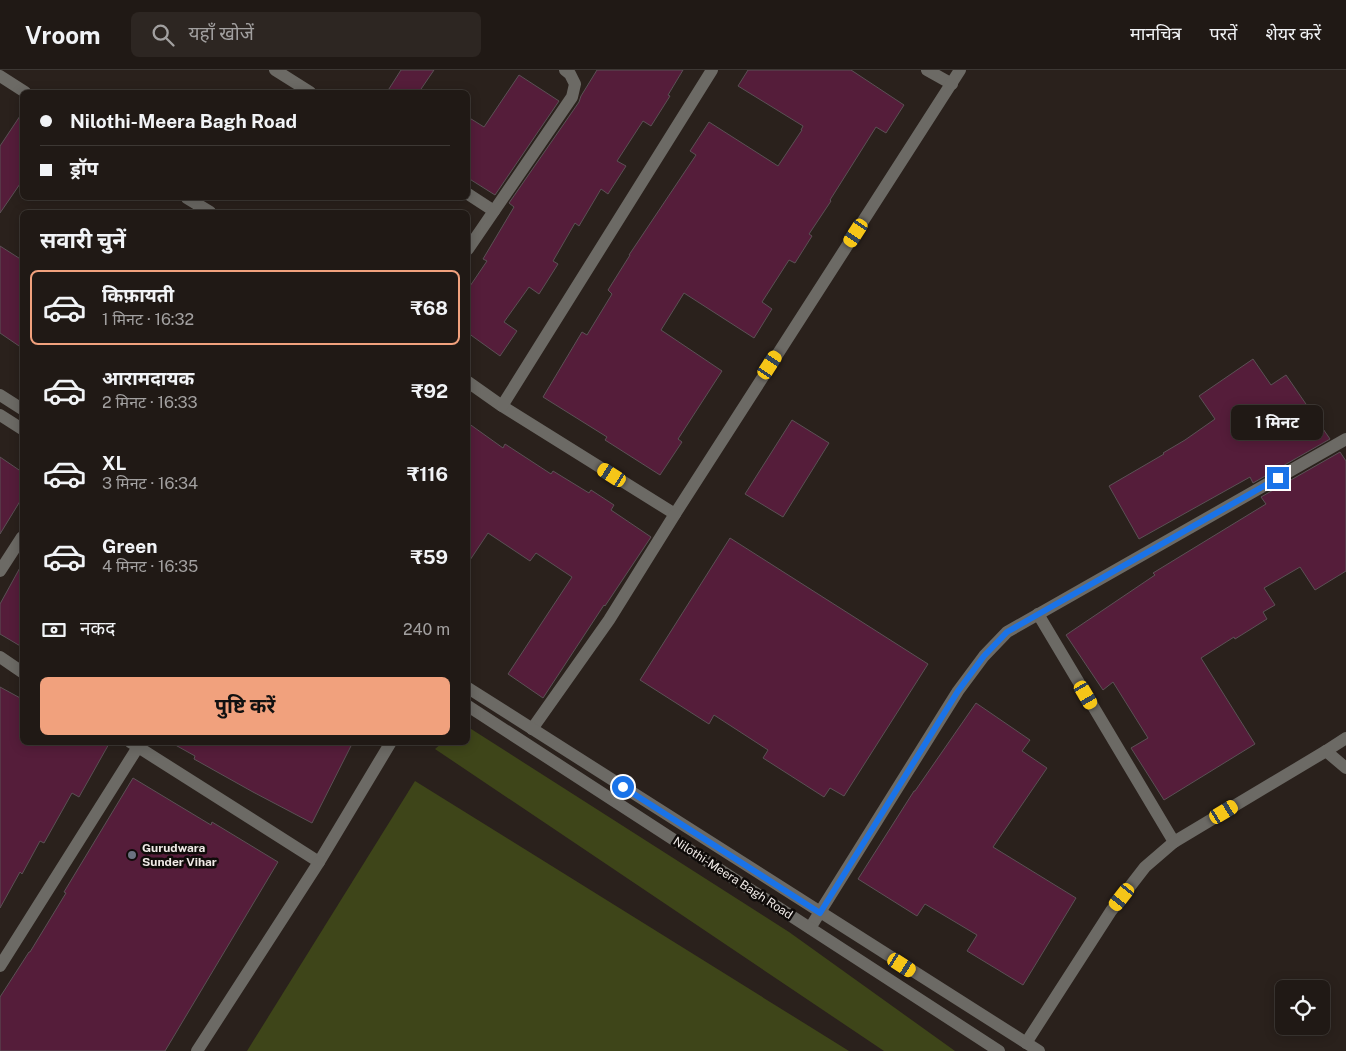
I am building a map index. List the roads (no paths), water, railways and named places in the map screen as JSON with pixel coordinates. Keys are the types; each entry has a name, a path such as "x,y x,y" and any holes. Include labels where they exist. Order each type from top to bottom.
{"street":[{"path":"275,70 307,90"},
{"path":"470,246 572,97 576,84 565,70"},
{"path":"502,406 712,70"},
{"path":"927,70 952,84"},
{"path":"532,729 609,620 674,514 960,70"},
{"path":"0,76 22,90"},
{"path":"470,195 494,211"},
{"path":"190,200 207,210"},
{"path":"470,383 502,406 674,514"},
{"path":"0,394 20,408"},
{"path":"0,415 20,428"},
{"path":"810,928 958,691 984,656 1007,632 1346,439"},
{"path":"0,571 20,539"},
{"path":"1038,614 1174,842"},
{"path":"0,657 20,671"},
{"name":"Nilothi-Meera Bagh Road","path":"470,689 820,913 1024,1047 1038,1051"},
{"name":"Nilothi-Meera Bagh Road","path":"470,707 999,1051"},
{"path":"1024,1047 1111,911 1145,867 1174,842 1326,752 1346,738"},
{"path":"0,966 134,745 319,862"},
{"path":"197,1051 319,862 388,745"},
{"path":"1326,752 1346,768"}],"place":[{"name":"Gurudwara Sunder Vihar","path":"132,855"}]}
